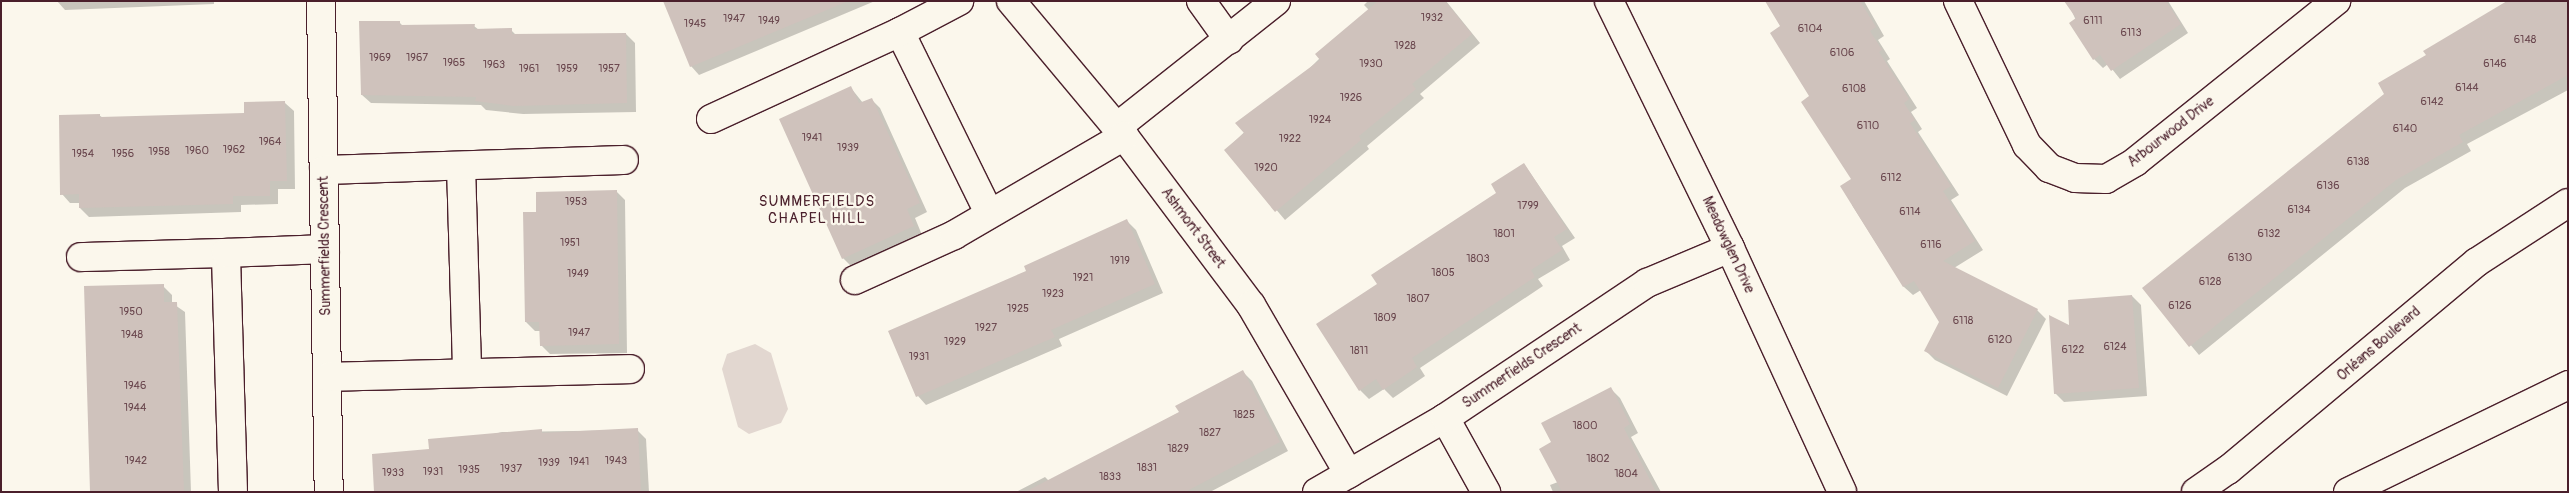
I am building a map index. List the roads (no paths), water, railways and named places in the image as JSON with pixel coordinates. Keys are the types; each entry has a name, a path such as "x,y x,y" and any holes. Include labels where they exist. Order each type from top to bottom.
{"street":[{"name":"Summerfields Crescent","path":"321,1 329,492"},
{"path":"711,119 900,32 959,1"},
{"name":"Ashmont Street","path":"1011,1 1121,132 1250,305 1349,474"},
{"path":"1201,1 1229,40"},
{"path":"855,280 954,235 1121,132 1276,1"},
{"name":"Meadowglen Drive","path":"1609,1 1730,248 1842,492"},
{"name":"Arbourwood Drive","path":"1958,1 2027,145 2049,168 2075,178 2106,179 2135,162 2336,1"},
{"path":"900,32 989,213"},
{"path":"324,170 624,160"},
{"path":"461,166 467,372"},
{"name":"Orléans Boulevard","path":"2196,492 2236,464 2477,262 2568,203"},
{"name":"Summerfields Crescent","path":"1317,492 1445,418 1647,283 1730,248"},
{"path":"81,257 326,249"},
{"path":"226,253 233,492"},
{"path":"328,377 467,372 498,374 630,369"},
{"path":"2348,492 2568,384"},
{"path":"1445,418 1486,492"}],"district":[{"name":"SUMMERFIELDS CHAPEL HILL","path":"817,210"}]}
